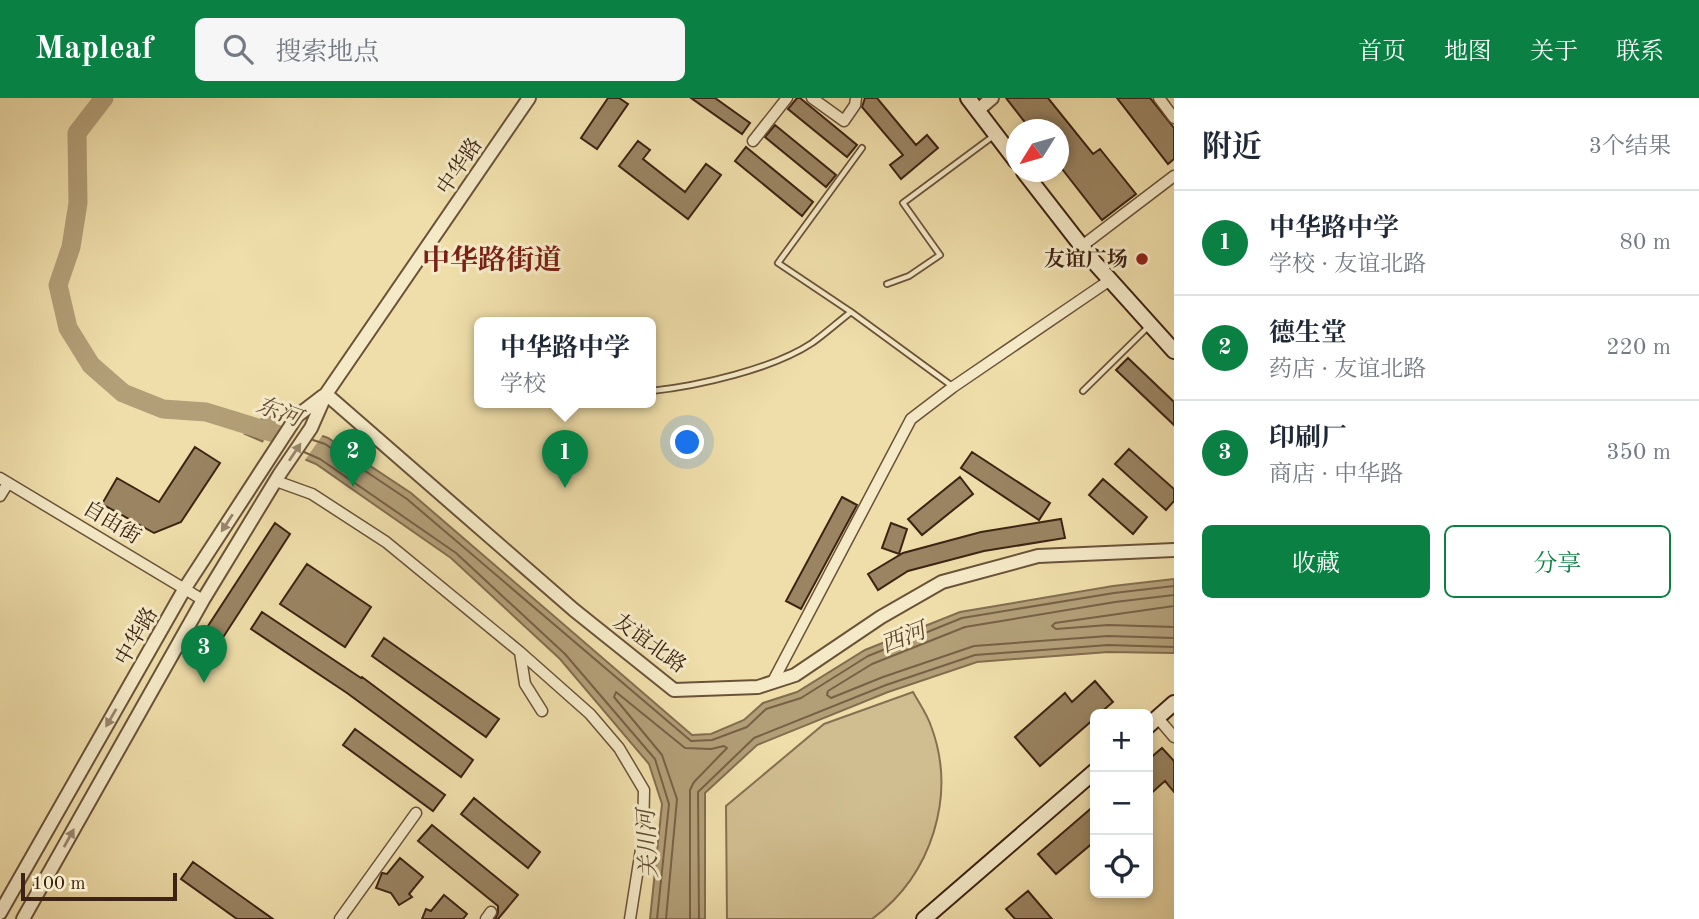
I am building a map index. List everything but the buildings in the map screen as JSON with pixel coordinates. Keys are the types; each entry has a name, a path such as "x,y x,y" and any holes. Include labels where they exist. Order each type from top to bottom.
{"main road":[{"path":"968,98 1006,147"},
{"path":"1032,182 1110,280 1174,351"},
{"path":"1153,722 1174,703"},
{"path":"924,919 1094,772"}],"street":[{"name":"中华路","path":"23,919 203,600 311,428 326,394 528,98"},
{"path":"753,141 787,98"},
{"path":"812,98 844,121 855,105 856,98"},
{"path":"977,111 992,98"},
{"path":"1159,98 1174,118"},
{"path":"1082,246 1174,176"},
{"path":"772,683 911,419 953,387 1110,280"},
{"name":"中华路","path":"0,913 185,588 297,416 326,394"},
{"name":"友谊北路","path":"326,394 574,610 674,690 758,687 795,675 881,617 942,582 1038,556 1174,550"},
{"path":"278,478 312,494 386,542 520,652 590,714 619,748 644,790 643,837 630,919"},
{"path":"0,496 4,481"},
{"name":"自由街","path":"4,481 203,600"},
{"path":"520,652 525,684 541,711"},
{"path":"1153,722 1174,737"},
{"path":"340,919 416,813"}],"lane":[{"path":"887,284 909,276 940,255 904,203 996,134"},
{"path":"862,149 778,263 851,312 953,387"},
{"path":"656,390 684,387 760,367 811,344 851,312"},
{"path":"1083,391 1150,325"}],"shaded area":[{"path":"913,692 931,726 938,752 940,806 924,857 893,901 872,919 727,919 726,806 824,724"}],"water":[{"name":"西河","path":"266,415 328,438 411,493 692,735 711,734 744,720 763,703 797,692 865,650 960,612 1113,586 1174,579 1174,653 1108,652 977,662 888,692 757,745 705,793 705,919 650,919 662,804 649,764 560,659 451,558 316,464 245,434"}],"pier":[{"path":"281,417 324,433 303,463 261,445"}],"waterway":[{"name":"东河","path":"104,98 77,133 78,203 71,247 58,285 68,328 91,365 123,393 163,409 206,412 277,434"}],"place":[{"name":"友谊广场","path":"1142,259"},
{"name":"德生堂","path":"353,487"},
{"name":"中华路中学","path":"565,488"},
{"name":"印刷厂","path":"204,683"}],"district":[{"name":"中华路街道","path":"492,259"}],"water label":[{"name":"关川河","path":"647,844"}]}
